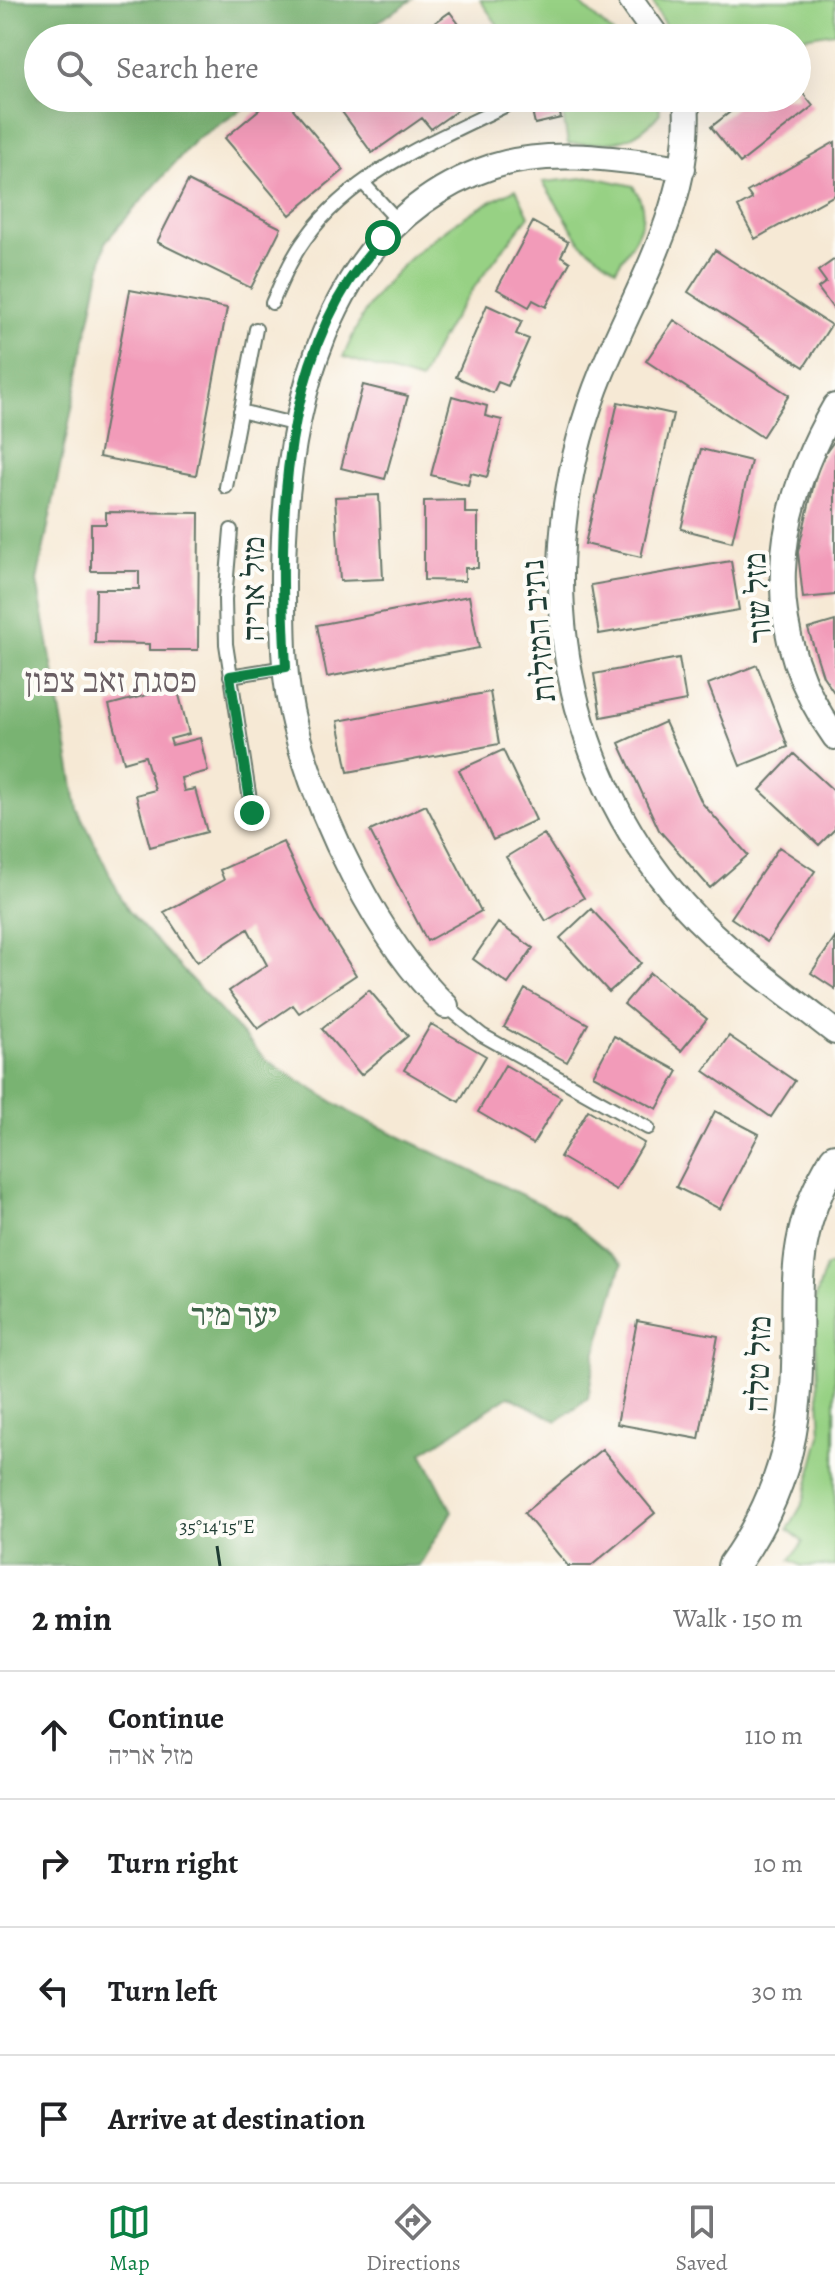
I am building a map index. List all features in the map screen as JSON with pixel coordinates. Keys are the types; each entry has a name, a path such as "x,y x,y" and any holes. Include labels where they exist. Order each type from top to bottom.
{"street":[{"path":"631,0 648,24"},
{"name":"נתיב המזלות","path":"687,112 683,168 662,241 602,372 581,431 561,553 566,659 577,715 589,749 619,812 644,854 672,892 711,931 835,1032"},
{"name":"מזל אריה","path":"446,1006 418,980 383,931 344,855 295,727 286,667 283,533 297,425 312,362 349,281 383,238 456,182 491,167 523,160 591,158 683,168"},
{"name":"מזל שור","path":"835,406 809,452 794,494 784,533 782,567 785,616 794,658 816,706 835,737"},
{"name":"מזל טלה","path":"736,1565 784,1469 796,1399 795,1288 800,1245 808,1214 835,1159"}],"lane":[{"path":"272,303 290,263 308,235 364,184 423,146 493,112"},
{"path":"364,184 400,223"},
{"path":"226,487 256,329"},
{"path":"240,411 297,425"},
{"path":"231,530 225,599 230,676 252,813"},
{"path":"230,676 286,667"},
{"name":"מזל אריה","path":"446,1006 482,1035 648,1128"}],"green space":[{"name":"יער מיר","path":"0,0 412,0 375,24 24,24 24,112 238,112 195,140 106,241 37,581 78,809 127,910 266,1060 353,1114 562,1214 622,1264 596,1352 588,1398 557,1421 509,1396 422,1453 452,1511 419,1566 0,1566"},
{"path":"480,0 576,0 603,24 497,24"},
{"path":"652,0 835,0 835,32 811,36 811,24 664,24"},
{"path":"562,112 660,112 639,132 618,141 568,144"},
{"path":"593,177 633,186 640,198 640,229 616,269 581,243 543,182"},
{"path":"516,189 529,216 455,316 421,381 343,357 368,307 415,253 474,211"},
{"path":"835,1265 835,1566 802,1566 790,1560 803,1542 788,1529 803,1503 821,1435 814,1303 826,1266"}],"building":[{"path":"450,12 459,24 433,24"},
{"path":"256,112 296,112 344,170 290,215 225,138"},
{"path":"342,112 455,112 431,129 422,118 372,153"},
{"path":"532,112 560,112 561,118 535,124"},
{"path":"730,112 805,112 740,163 711,127"},
{"path":"835,142 835,195 755,239 738,207 752,199 747,192"},
{"path":"188,181 281,228 251,288 157,242"},
{"path":"533,222 568,242 561,256 570,262 546,307 533,300 529,307 497,289"},
{"path":"715,250 831,325 804,367 688,292"},
{"path":"835,259 835,311 818,288 826,282 818,271"},
{"path":"130,290 227,308 196,475 99,457"},
{"path":"487,305 522,321 516,334 529,339 508,386 498,382 493,393 456,377"},
{"path":"674,320 789,395 762,437 646,361"},
{"path":"363,385 408,396 385,479 341,468"},
{"path":"452,396 487,406 485,416 502,420 487,477 471,473 468,485 431,475"},
{"path":"618,402 673,414 641,557 585,544"},
{"path":"835,440 835,595 803,598 798,552 819,462"},
{"path":"701,449 751,461 732,542 681,529"},
{"path":"379,495 383,579 340,581 335,497"},
{"path":"465,500 465,513 478,513 478,568 465,568 465,581 424,580 424,501"},
{"path":"106,512 199,513 198,650 149,650 149,644 95,643 96,589 139,589 139,571 91,571 91,524 106,524"},
{"path":"731,561 739,610 599,634 591,585"},
{"path":"469,596 479,648 327,677 317,625"},
{"path":"835,621 835,694 823,676 808,629"},
{"path":"679,658 686,701 601,717 594,674"},
{"path":"757,665 788,747 740,766 708,684"},
{"path":"177,687 189,734 170,739 172,745 200,738 208,771 181,778 184,791 195,789 207,832 150,847 136,795 155,790 145,756 124,762 109,705"},
{"path":"490,692 499,744 348,772 338,721"},
{"path":"665,722 702,803 748,855 710,888 659,830 619,743"},
{"path":"503,750 536,820 493,840 459,770"},
{"path":"794,754 835,792 835,829 819,845 760,790"},
{"path":"426,805 481,911 427,941 370,831"},
{"path":"544,834 584,898 546,921 506,857"},
{"path":"283,842 317,913 356,975 299,1013 293,1005 258,1029 229,991 267,965 248,929 197,962 164,912 224,880 220,870"},
{"path":"779,847 815,871 767,942 731,918"},
{"path":"591,909 641,963 609,992 560,938"},
{"path":"498,923 533,948 508,984 473,959"},
{"path":"835,938 835,989 811,973"},
{"path":"650,973 707,1019 681,1051 624,1004"},
{"path":"525,989 588,1024 567,1062 504,1027"},
{"path":"369,990 408,1036 361,1075 322,1029"},
{"path":"431,1024 486,1056 459,1102 404,1070"},
{"path":"614,1036 678,1071 657,1109 593,1075"},
{"path":"729,1036 795,1081 771,1117 704,1071"},
{"path":"505,1065 561,1097 533,1144 478,1112"},
{"path":"588,1110 644,1143 616,1190 560,1157"},
{"path":"715,1111 759,1134 720,1209 676,1187"},
{"path":"637,1321 718,1336 699,1439 617,1424"},
{"path":"602,1449 655,1513 591,1566 568,1566 524,1513"}],"district":[{"name":"פסגת זאב צפון","path":"111,680"}],"route":[{"path":"252,813 230,676 286,667 283,533 289,470 300,406 312,362 329,320 349,281 383,238"}]}
